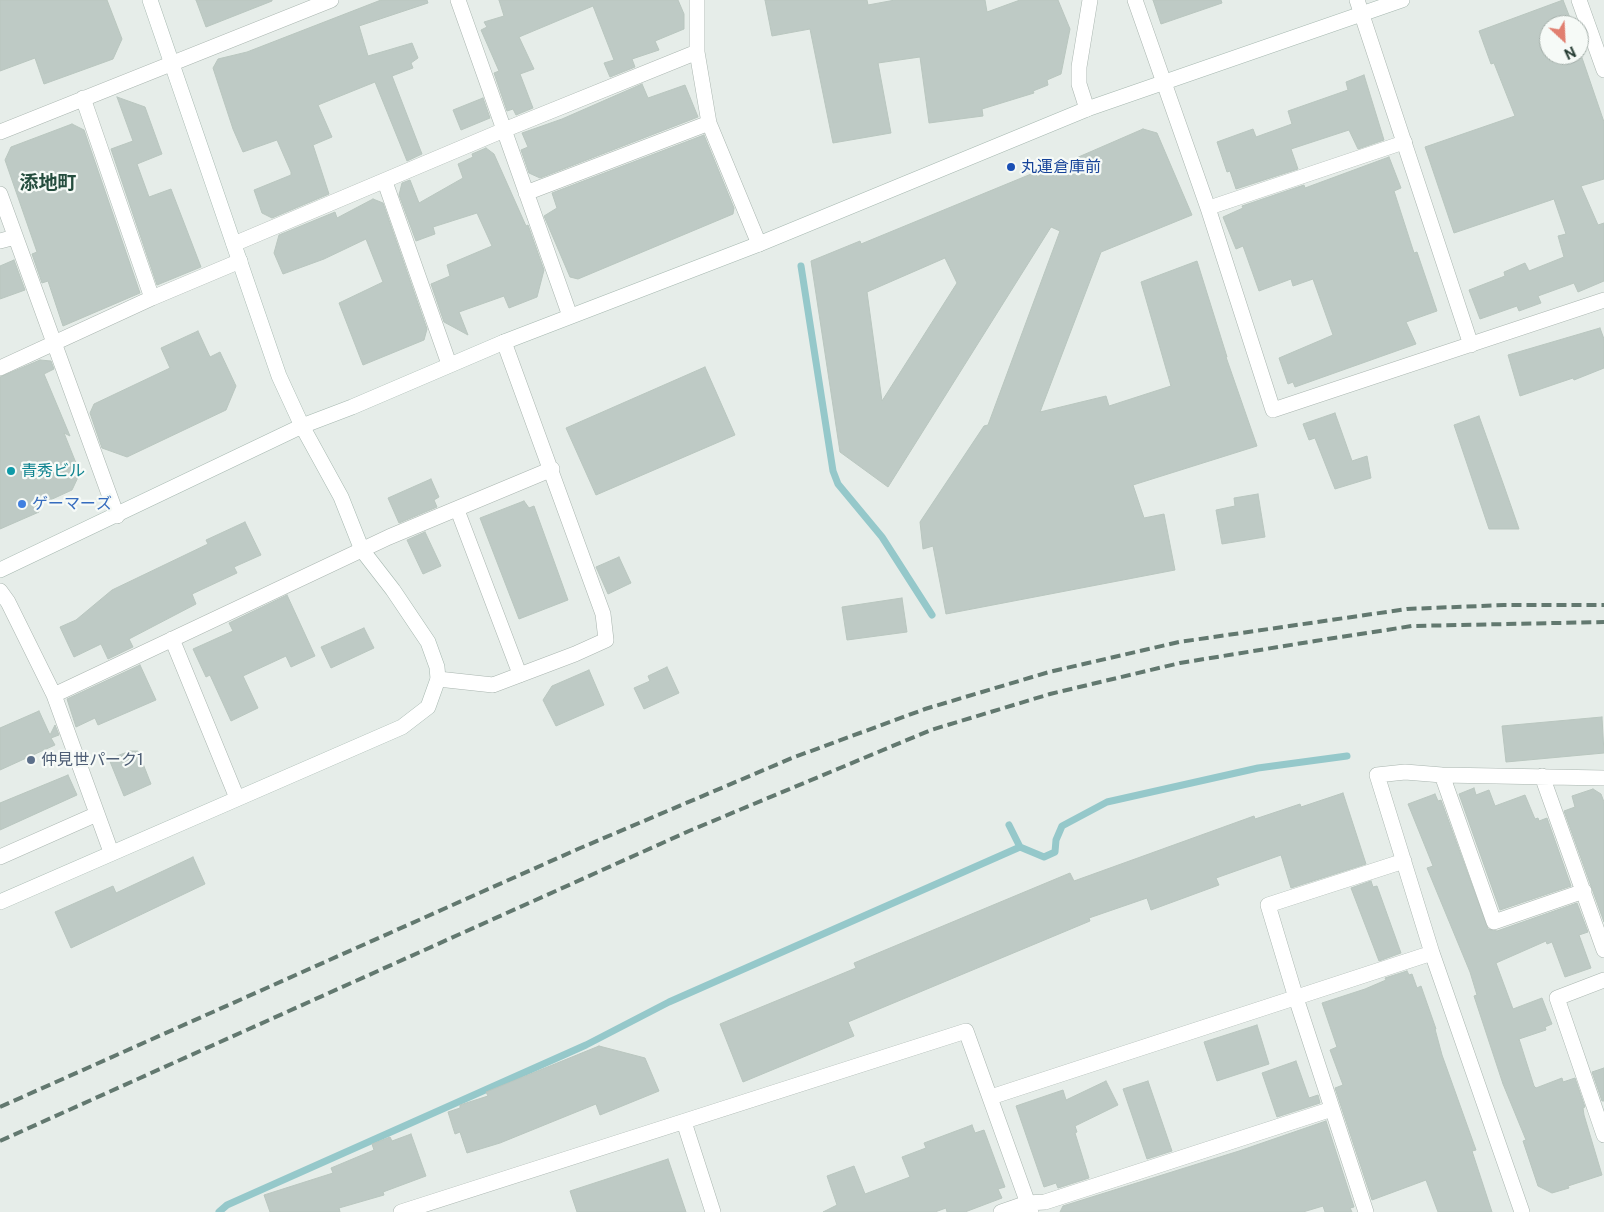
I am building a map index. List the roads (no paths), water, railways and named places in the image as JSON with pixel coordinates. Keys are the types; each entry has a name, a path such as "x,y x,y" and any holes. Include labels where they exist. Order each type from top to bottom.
{"street":[{"path":"0,902 111,852 402,727 428,707 438,679 437,668 428,642 393,590 362,550 341,497 302,426 279,376 150,0"},
{"path":"0,132 171,62 331,0"},
{"path":"697,0 697,52 709,123 759,244"},
{"path":"1087,109 1080,84 1079,67 1090,0"},
{"path":"1135,0 1155,52 1163,81 1208,208 1273,410 1604,300"},
{"path":"0,570 117,516 302,426 352,407 449,364 759,244 1087,109 1360,7 1402,0"},
{"path":"1579,0 1604,70"},
{"path":"463,2 504,130 570,316"},
{"path":"1360,7 1471,345"},
{"path":"234,244 385,182 504,130 697,52"},
{"path":"83,98 152,298"},
{"path":"526,193 709,123"},
{"path":"385,182 449,364"},
{"path":"0,194 52,344 117,516"},
{"path":"0,241 15,237"},
{"path":"0,368 152,298 240,261"},
{"path":"438,679 493,685 606,640 603,614 552,469 504,342"},
{"path":"54,695 362,550 552,469"},
{"path":"0,591 8,602 54,695 111,852"},
{"path":"172,639 237,798"},
{"path":"1522,1212 1432,953 1377,775 1405,772 1442,775 1604,778"},
{"path":"1442,775 1494,922 1584,891"},
{"path":"1542,776 1604,950"},
{"path":"0,857 97,814"},
{"path":"1366,1212 1296,998 1268,905 1404,861"},
{"path":"991,1097 1432,953"},
{"path":"1604,980 1557,998 1604,1135"},
{"path":"401,1212 966,1031 1029,1208"},
{"path":"1001,1212 1029,1208 1332,1108"},
{"path":"684,1122 713,1212"}],"lane":[{"path":"1208,208 1405,142"},
{"path":"458,509 520,675"}],"waterway":[{"path":"801,266 833,471 838,484 882,537 932,615"},
{"path":"1009,825 1020,847 1044,857 1055,852 1056,840 1062,826 1107,802 1258,768 1347,756"},
{"path":"219,1212 227,1205 586,1045 669,1002 1020,847"}],"railway":[{"path":"0,1107 578,849 792,758 925,709 1049,672 1179,642 1407,609 1504,605 1604,605"},
{"path":"0,1141 689,831 931,730 1050,694 1180,663 1315,641 1412,626 1604,622"}],"place":[{"name":"丸運倉庫前","path":"1011,167"},
{"name":"青秀ビル","path":"11,471"},
{"name":"ゲーマーズ","path":"22,504"},
{"name":"仲見世パーク1","path":"31,760"}],"district":[{"name":"添地町","path":"48,183"}]}
